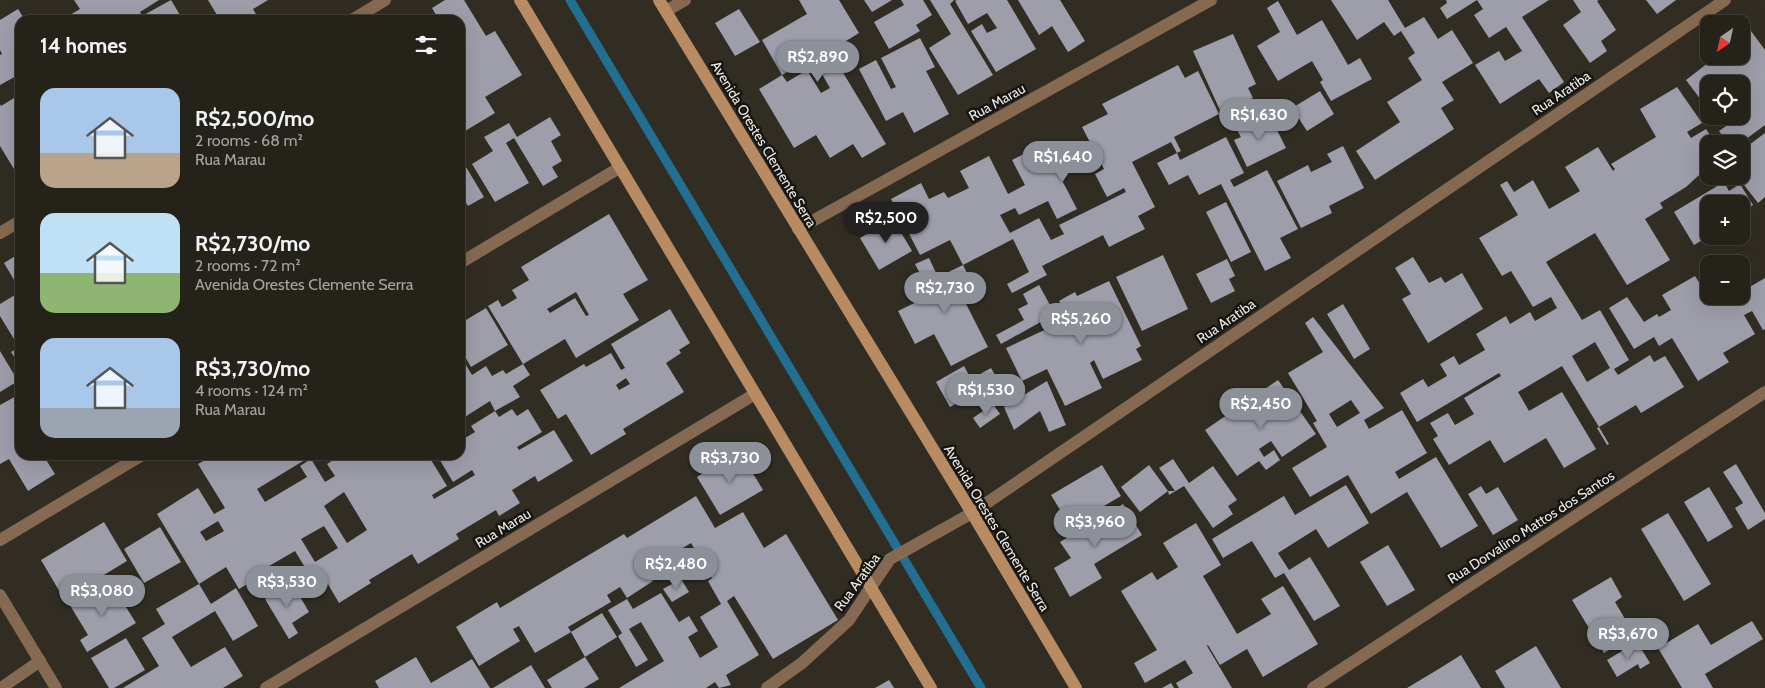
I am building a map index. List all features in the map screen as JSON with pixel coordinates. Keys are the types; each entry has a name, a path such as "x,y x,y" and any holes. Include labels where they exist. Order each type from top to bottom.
{"main road":[{"path":"520,0 619,168 871,584 931,688"},
{"name":"Avenida Orestes Clemente Serra","path":"659,0 972,513 1076,688"}],"street":[{"path":"360,15 385,0"},
{"path":"666,11 685,0"},
{"name":"Rua Marau","path":"798,229 1211,0"},
{"name":"Rua Aratiba","path":"767,688 802,663 849,620 871,584 890,559 972,513 1725,0"},
{"path":"465,260 619,168"},
{"path":"0,233 15,224"},
{"name":"Rua Dorvalino Mattos dos Santos","path":"1313,688 1765,392"},
{"name":"Rua Marau","path":"266,688 755,394"},
{"path":"0,540 134,460"},
{"path":"0,595 56,688"},
{"path":"1,688 40,661"}],"building":[{"path":"74,0 159,0 140,12 142,15 70,15 80,9"},
{"path":"171,0 180,15 144,15"},
{"path":"208,0 268,0 253,9 256,15 217,15"},
{"path":"445,0 464,0 486,36 495,31 522,75 485,97 495,113 465,131 465,15 436,15 432,8"},
{"path":"799,0 839,0 859,33 830,51 828,48 782,75 762,40 807,14"},
{"path":"864,0 892,0 872,12"},
{"path":"901,0 923,0 932,15 916,25 920,31 889,49 874,22 904,5"},
{"path":"930,0 954,0 950,4 993,75 958,95 929,48 951,34"},
{"path":"1007,0 1036,49 996,72 971,31 982,24 987,33 997,28 987,13 968,24 955,1"},
{"path":"1018,0 1060,0 1085,41 1068,52 1052,26 1039,35"},
{"path":"1331,0 1388,0 1405,28 1424,17 1438,39 1452,30 1473,63 1442,82 1454,100 1441,108 1454,129 1375,180 1356,151 1400,122 1387,102 1422,80 1408,58 1415,53 1401,31 1394,36 1384,22 1357,40"},
{"path":"1446,0 1477,0 1447,19 1440,8 1447,3"},
{"path":"1477,0 1549,0 1522,17 1564,82 1549,93 1539,79 1500,104 1475,65 1499,51 1505,61 1522,51 1506,27 1489,38 1474,15 1483,9"},
{"path":"1573,0 1599,0 1597,1 1616,30 1601,41 1607,51 1590,63 1563,25 1581,12"},
{"path":"1646,0 1676,0 1657,14"},
{"path":"1278,1 1297,35 1322,20 1348,65 1360,58 1372,79 1331,101 1320,82 1323,80 1312,61 1278,81 1257,46 1280,32 1267,8"},
{"path":"18,9 22,15 15,15 15,77 0,85 0,55 2,54 0,50 0,20"},
{"path":"739,9 760,42 735,56 715,23"},
{"path":"1750,32 1765,50 1765,125 1750,136 1722,135 1719,131 1728,125 1750,125 1750,75 1700,75 1700,99 1686,80 1705,65 1750,65"},
{"path":"1233,34 1256,84 1248,88 1253,98 1229,109 1232,115 1224,119 1193,51"},
{"path":"920,38 935,67 926,71 949,114 914,133 903,112 886,121 859,69 876,60 891,89 896,87 881,58"},
{"path":"830,51 886,144 862,158 853,144 830,158 816,135 794,148 759,89 782,75 787,82 807,70 821,93 830,88 814,60"},
{"path":"1178,65 1185,78 1198,71 1219,114 1174,137 1181,151 1177,153 1171,142 1132,162 1155,207 1138,216 1145,229 1109,247 1103,235 1042,266 1047,275 1012,293 1007,284 1029,272 1013,239 963,265 950,240 920,255 891,199 921,183 929,199 944,192 948,198 969,188 960,171 989,156 1008,194 1025,185 1012,160 1043,144 1077,209 1057,219 1048,201 1019,215 1015,208 1000,215 1010,233 1039,218 1051,240 1064,234 1059,225 1126,192 1124,188 1107,197 1095,174 1104,169 1082,127 1108,114 1102,104"},
{"path":"1677,87 1700,120 1700,124 1687,132 1691,138 1706,129 1710,135 1700,135 1700,174 1686,187 1660,203 1663,208 1645,219 1670,260 1627,285 1595,233 1546,262 1582,320 1600,310 1629,360 1614,369 1618,375 1650,355 1654,362 1665,356 1684,387 1641,413 1636,405 1599,427 1562,366 1518,392 1529,411 1562,392 1596,449 1564,468 1546,438 1504,463 1490,440 1449,465 1433,439 1438,436 1430,423 1448,413 1455,425 1474,414 1464,398 1501,376 1499,373 1417,422 1400,393 1423,379 1428,387 1447,376 1440,364 1454,356 1459,365 1485,350 1476,334 1506,316 1510,324 1530,312 1535,321 1557,308 1551,297 1533,307 1511,271 1502,276 1479,238 1518,215 1500,185 1507,181 1514,192 1533,180 1549,209 1580,191 1565,167 1598,147 1613,171 1615,169 1611,164 1656,137 1640,109","holes":["1595,342 1610,368 1587,382 1572,356"]},
{"path":"1320,91 1334,114 1307,131 1292,108"},
{"path":"15,97 15,171 0,146 0,104 1,106"},
{"path":"1269,114 1286,148 1247,167 1234,140 1241,137 1237,130"},
{"path":"550,117 561,135 551,141 562,161 552,167 558,177 543,186 514,138 506,143 529,183 495,202 472,164 493,151 484,137 509,123 517,137"},
{"path":"1765,133 1765,197 1758,203 1744,185 1750,185 1750,144"},
{"path":"1226,137 1244,173 1230,180 1234,187 1267,170 1298,229 1280,238 1291,258 1265,271 1221,184 1199,195 1188,175 1169,185 1157,163 1177,153 1180,160"},
{"path":"1343,146 1364,188 1329,206 1332,213 1301,228 1277,181 1308,165 1311,172 1332,162 1327,154"},
{"path":"465,165 484,197 468,206 465,201"},
{"path":"1719,185 1726,185 1729,191 1741,185 1747,195 1702,195"},
{"path":"1700,196 1700,241 1694,245 1674,212"},
{"path":"1226,202 1251,252 1231,262 1206,212"},
{"path":"609,214 648,280 623,294 639,320 576,358 565,339 523,364 488,306 498,300 502,307 517,298 512,290 529,280 521,267","holes":["576,292 589,315 586,316 575,298 550,313 547,309"]},
{"path":"893,219 912,251 879,270 860,238"},
{"path":"1163,255 1188,309 1142,331 1116,277"},
{"path":"15,256 15,282 4,263"},
{"path":"1413,257 1429,283 1441,277 1445,283 1462,273 1483,309 1428,343 1402,299 1411,294 1395,268"},
{"path":"929,258 938,277 963,265 975,289 962,296 988,347 951,366 934,334 915,344 898,311 931,295 915,264"},
{"path":"1227,259 1235,276 1229,279 1235,291 1211,303 1196,274"},
{"path":"1695,276 1700,284 1700,305 1750,305 1750,287 1765,278 1765,329 1763,330 1752,311 1744,315 1755,334 1723,353 1729,362 1698,381 1672,338 1659,346 1654,337 1634,349 1609,308 1627,297 1644,322 1657,314 1659,317 1671,310 1662,295"},
{"path":"1109,281 1141,346 1136,349 1142,360 1103,379 1094,360 1090,363 1102,388 1065,406 1047,369 1022,381 1006,348 1068,319 1059,301 1075,292 1077,296"},
{"path":"1039,285 1055,314 1001,344 996,335 1024,320 1018,309 1028,304 1023,294"},
{"path":"15,295 15,341 0,316 0,304"},
{"path":"1343,304 1370,349 1354,359 1327,314"},
{"path":"486,308 508,345 471,367 465,357 465,318 466,320"},
{"path":"670,309 690,343 679,350 681,353 666,363 684,392 623,429 626,434 591,455 566,414 558,419 540,390 584,364 586,367 611,353 621,370 625,368 611,344","holes":["626,378 630,384 619,390 616,385"]},
{"path":"1313,317 1384,408 1364,420 1369,429 1402,410 1427,453 1395,472 1399,479 1436,457 1478,526 1441,548 1407,492 1371,514 1348,475 1310,497 1292,468 1327,447 1313,423 1317,421 1288,373 1323,352 1305,323","holes":["1351,400 1360,413 1337,427 1329,414"]},
{"path":"15,350 15,358 11,352"},
{"path":"0,351 15,376 15,383 0,392"},
{"path":"465,363 472,375 486,366 492,376 503,370 506,374 523,364 530,375 513,386 520,397 495,411 490,401 465,417"},
{"path":"964,366 971,379 991,368 998,380 950,407 936,382"},
{"path":"1278,380 1316,434 1282,457 1271,441 1259,449 1264,457 1274,450 1280,460 1266,470 1259,461 1237,476 1205,430"},
{"path":"1047,381 1066,425 1049,432 1040,411 1014,430 1004,407"},
{"path":"15,397 15,460 46,460 55,474 28,491 9,459 0,464 0,405"},
{"path":"993,404 1000,414 980,428 973,418"},
{"path":"512,409 517,416 528,409 542,432 517,447 519,450 554,430 573,461 538,482 535,476 512,490 520,503 499,516 496,510 456,534 459,539 418,564 412,554 369,580 371,583 339,603 325,579 315,584 295,551 252,576 254,580 239,589 226,567 199,584 157,514 198,488 214,514 225,508 198,464 205,460 305,460 257,489 265,502 307,477 300,466 309,460 312,460 325,482 335,476 327,464 333,460 431,460 447,486 432,495 434,499 475,475 472,470 453,482 440,460 465,460 465,438 475,432 471,426 495,411 499,417","holes":["344,492 367,530 347,543 324,506","218,521 224,531 206,541 200,532","324,526 338,548 315,562 301,539"]},
{"path":"1599,427 1609,444 1607,445 1597,428"},
{"path":"740,452 763,490 720,515 697,477"},
{"path":"1173,459 1189,483 1213,466 1237,500 1228,506 1233,514 1213,528 1184,486 1169,495 1168,491 1175,491 1159,468"},
{"path":"1736,464 1765,513 1765,519 1748,530 1735,508 1743,503 1723,472"},
{"path":"1102,465 1121,496 1070,526 1051,495"},
{"path":"1149,465 1168,491 1140,512 1121,487"},
{"path":"1346,485 1369,523 1328,548 1316,529 1278,553 1289,570 1310,557 1340,606 1314,621 1284,573 1275,578 1252,541 1223,558 1212,539 1284,496 1295,515"},
{"path":"1481,486 1486,494 1498,487 1518,520 1493,535 1468,494"},
{"path":"1709,487 1733,527 1708,542 1684,502"},
{"path":"696,496 715,528 743,512 764,548 786,534 838,620 773,659 734,596 727,601 759,655 726,675 731,685 719,688 715,682 706,688 619,688 664,661 641,622 629,629 648,660 636,667 618,636 622,633 608,610 627,599 633,609 661,593 679,622 689,616 698,631 688,637 700,658 718,647 700,617 721,604 708,581 712,578 691,543 647,570 653,581 627,598 620,587 607,595 611,602 568,627 571,632 535,653 519,626 513,629 520,641 479,666 456,627 497,602 500,608 624,534 627,538"},
{"path":"1123,504 1142,535 1094,564 1102,578 1070,597 1054,568 1071,558 1060,542"},
{"path":"1668,513 1711,584 1684,601 1641,529"},
{"path":"104,522 127,561 64,599 41,560"},
{"path":"1196,523 1221,565 1203,576 1237,634 1271,614 1261,599 1283,586 1318,644 1263,677 1247,649 1220,665 1208,645 1232,688 1179,688 1176,683 1193,673 1185,660 1145,683 1134,663 1157,650 1121,591 1152,572 1157,580 1178,567 1163,543"},
{"path":"160,527 181,562 144,583 124,549"},
{"path":"1388,545 1415,590 1387,606 1360,562"},
{"path":"1611,577 1622,597 1615,602 1634,634 1604,653 1572,600"},
{"path":"681,579 689,592 672,602 663,589"},
{"path":"111,583 136,623 87,652 80,640 88,635 71,607"},
{"path":"292,583 309,612 292,623 298,633 289,639 265,599"},
{"path":"199,584 211,604 236,588 258,626 233,641 215,611 172,637 191,667 225,647 243,676 223,688 123,688 159,666 142,638 165,624 156,609"},
{"path":"602,613 617,637 585,657 571,632"},
{"path":"1752,621 1763,639 1705,674 1713,688 1682,688 1658,648 1698,624 1711,645"},
{"path":"126,638 145,670 114,688 109,688 91,658"},
{"path":"1637,642 1650,663 1640,669 1638,664 1617,677 1607,660"},
{"path":"1536,646 1561,688 1505,688 1495,671"},
{"path":"1461,655 1481,688 1407,688 1437,670"},
{"path":"416,657 431,683 472,659 490,688 379,688 375,681"},
{"path":"585,657 599,679 584,688 552,688 547,680"},
{"path":"531,665 545,688 493,688"},
{"path":"889,680 894,688 875,688"},
{"path":"1171,683 1174,688 1162,688"}],"waterway":[{"path":"570,0 981,688"}]}
